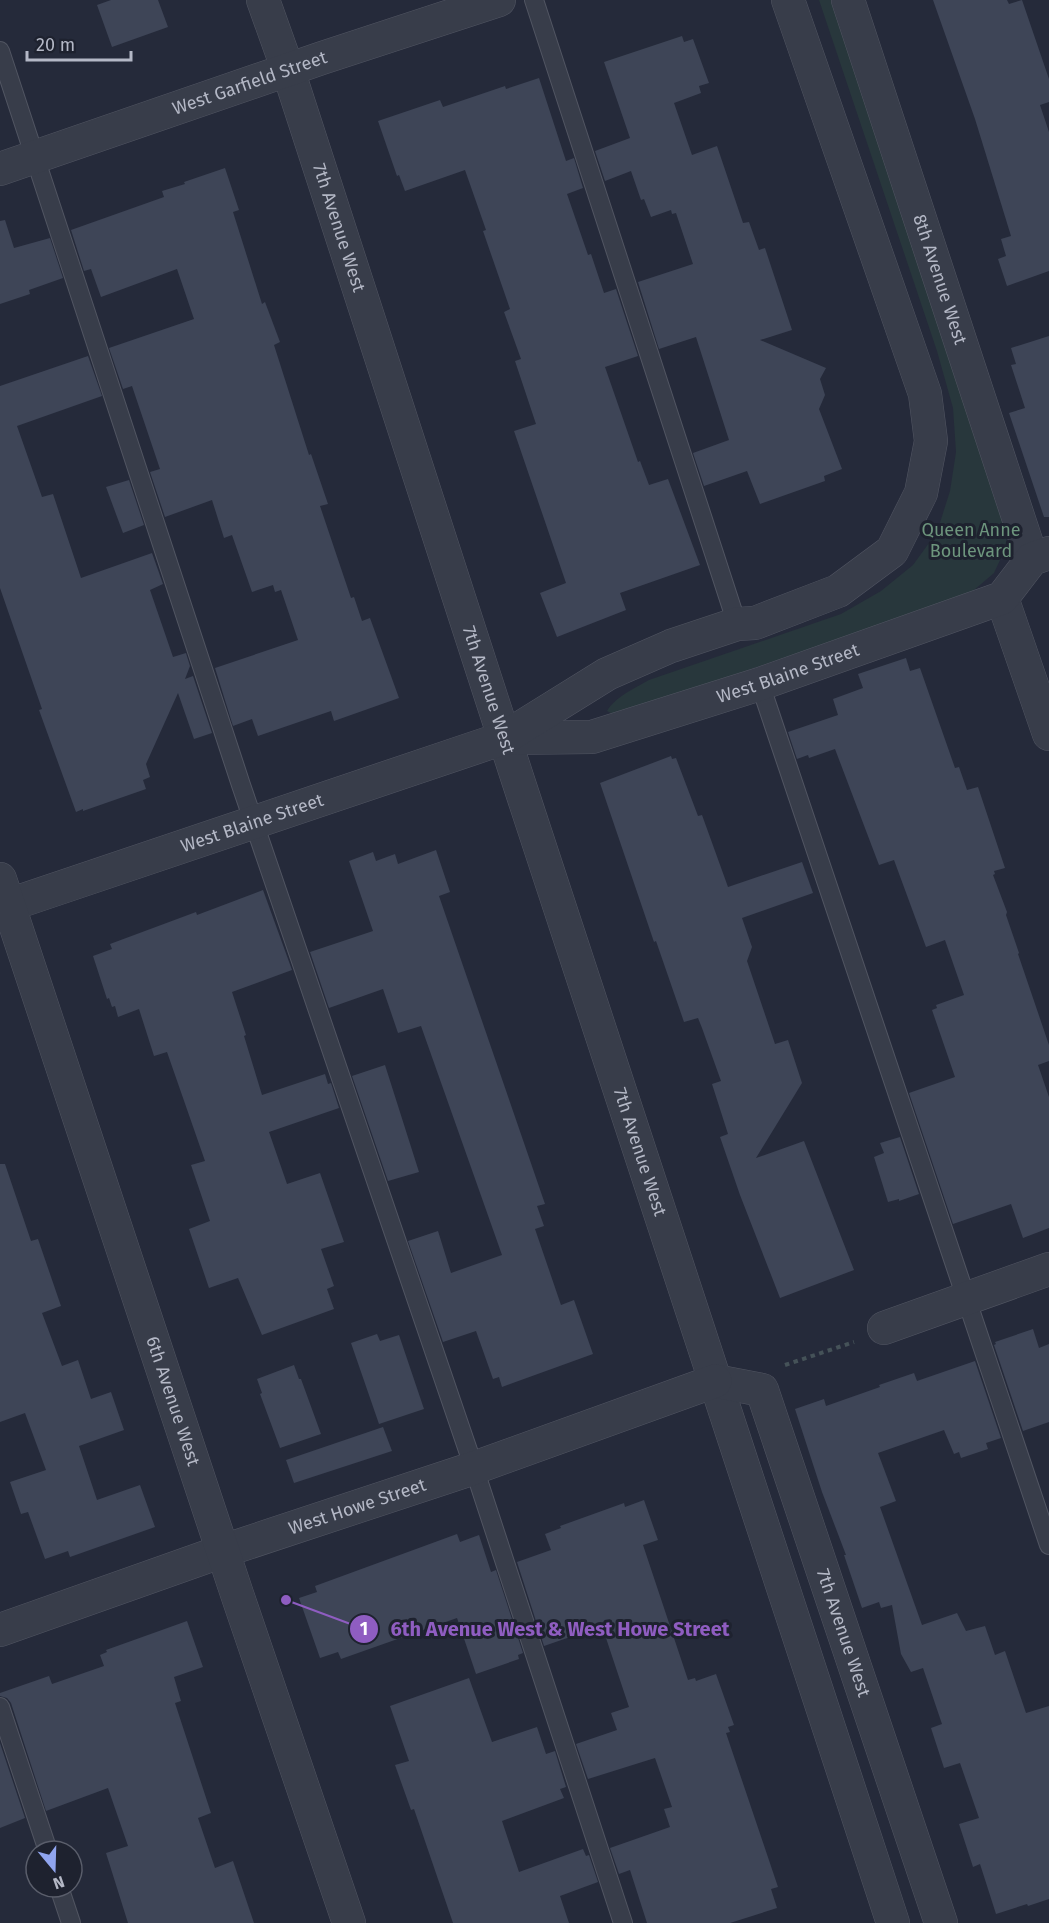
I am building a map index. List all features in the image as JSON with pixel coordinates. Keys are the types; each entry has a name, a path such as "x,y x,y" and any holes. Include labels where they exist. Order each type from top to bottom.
{"street":[{"name":"7th Avenue West","path":"263,0 288,70 892,1923"},
{"name":"West Garfield Street","path":"0,169 499,0"},
{"name":"West Blaine Street","path":"3,898 253,822 504,738 607,674 671,646 737,624 756,623 838,591 892,551 921,493 931,441 925,394 788,0"},
{"name":"8th Avenue West","path":"848,0 1040,556"},
{"path":"1040,556 1002,598 1049,734"},
{"name":"West Blaine Street","path":"504,738 592,737 760,684 1002,598"},
{"name":"6th Avenue West","path":"3,898 349,1923"},
{"path":"872,1334 967,1297 1049,1269"},
{"name":"7th Avenue West","path":"715,1381 762,1390 941,1923"},
{"name":"West Howe Street","path":"0,1630 223,1551 474,1468 715,1381"}],"lane":[{"path":"534,0 737,624"},
{"path":"0,51 253,822 474,1468 623,1923"},
{"path":"760,684 1049,1545"},
{"path":"0,1707 44,1839"},
{"path":"63,1899 71,1923"}],"path":[{"path":"784,1366 872,1334"}],"green space":[{"name":"Queen Anne Boulevard","path":"819,0 835,0 1004,522 1007,545 994,573 967,596 615,715 607,711 615,701 649,680 841,614 881,591 913,565 937,532 950,491 956,452 953,408 937,351"}],"building":[{"path":"111,0 158,0 168,27 112,47 97,5"},
{"path":"933,0 1007,0 1009,4 1022,0 1049,79 1049,102 1040,105 1049,132 1049,271 1007,286 998,259 1006,256 1001,239 1011,236 975,119"},
{"path":"682,36 684,42 693,39 709,83 699,86 701,93 674,103 692,155 717,146 743,223 749,222 759,250 765,248 792,330 760,340 826,368 820,379 825,395 819,409 842,469 824,476 825,481 760,504 747,471 704,486 693,453 729,440 696,337 659,349 638,282 693,264 676,213 672,214 671,210 651,217 644,199 641,200 631,171 605,181 595,151 630,138 604,62"},
{"path":"539,78 566,161 574,158 583,188 567,194 588,255 591,254 604,293 616,289 638,356 605,367 638,462 640,461 649,485 668,479 700,565 620,593 626,610 557,637 540,593 566,583 514,431 536,424 515,361 521,359 504,312 510,309 483,231 486,230 465,170 405,191 399,175 397,176 378,121 440,100 443,107 505,86 506,89"},
{"path":"225,168 239,210 233,212 262,304 265,302 280,342 274,345 309,455 311,454 328,504 320,506 351,598 354,597 362,621 370,618 399,698 334,721 331,711 258,736 252,719 233,726 215,668 298,640 281,590 275,592 273,585 252,592 232,535 224,538 212,500 165,517 150,472 160,469 132,386 123,389 109,348 194,319 177,269 101,297 91,269 84,271 71,230 164,197 162,191"},
{"path":"5,220 14,248 50,238 63,278 29,290 30,294 0,304 0,221"},
{"path":"1049,336 1049,517 1044,517 1009,413 1025,408 1011,365 1016,364 1011,348"},
{"path":"88,356 102,396 17,426 42,497 53,494 81,578 152,553 163,584 150,590 173,657 186,653 190,666 185,679 193,676 212,733 194,739 178,693 146,764 150,777 143,780 146,789 76,812 39,710 42,709 0,588 0,386"},
{"path":"129,480 144,525 123,533 106,487"},
{"path":"906,658 910,671 920,668 955,768 959,767 967,790 978,787 1005,868 994,871 993,875 1049,1045 1049,1061 1038,1065 1049,1097 1049,1228 1023,1238 1011,1204 953,1224 909,1093 955,1077 932,1010 937,1008 936,1005 964,995 945,940 926,947 894,860 879,865 835,749 809,758 808,755 797,759 788,732 838,715 833,699 863,688 858,674"},
{"path":"671,756 672,759 676,758 698,816 702,815 728,887 802,862 813,893 742,918 752,947 747,961 775,1044 788,1040 802,1083 756,1158 804,1141 854,1270 780,1298 720,1137 728,1134 712,1084 721,1081 698,1018 684,1022 600,783"},
{"path":"436,850 450,892 439,896 545,1204 537,1206 544,1226 535,1229 561,1305 574,1300 593,1354 502,1387 499,1377 493,1379 476,1331 443,1342 408,1241 438,1231 451,1273 502,1255 421,1026 398,1033 383,989 329,1008 310,952 373,931 349,861 373,852 376,861 395,854 398,864"},
{"path":"263,890 292,970 232,992 262,1095 325,1074 328,1084 331,1083 339,1108 269,1132 287,1184 320,1173 344,1242 321,1249 334,1286 327,1289 334,1309 262,1335 238,1278 209,1288 189,1229 210,1221 191,1165 205,1161 167,1052 154,1056 139,1009 118,1017 115,1006 112,1007 109,998 107,999 93,956 112,949 110,944"},
{"path":"385,1065 419,1172 388,1181 352,1076"},
{"path":"900,1137 919,1194 888,1202 874,1157 884,1153 880,1143"},
{"path":"0,1164 5,1164 31,1241 38,1239 61,1306 42,1313 62,1366 78,1360 91,1399 111,1392 124,1430 79,1446 97,1500 140,1485 155,1527 70,1557 68,1551 45,1559 28,1512 21,1514 10,1482 46,1470 25,1413 0,1422"},
{"path":"1033,1329 1039,1348 1049,1344 1049,1422 1023,1431 994,1345 995,1342"},
{"path":"377,1334 380,1341 399,1335 424,1409 379,1424 351,1343"},
{"path":"975,1361 1001,1438 986,1443 988,1449 961,1458 959,1452 954,1454 944,1430 878,1453 896,1501 880,1507 922,1625 957,1613 966,1631 985,1626 995,1655 1005,1651 1026,1713 1049,1706 1049,1899 996,1914 980,1864 973,1867 959,1824 979,1818 960,1763 944,1768 931,1728 942,1724 923,1668 911,1672 901,1654 892,1605 881,1608 879,1602 862,1608 795,1409 824,1399 826,1406 914,1373 917,1381"},
{"path":"294,1365 321,1434 280,1448 260,1394 262,1393 257,1379"},
{"path":"383,1427 392,1451 294,1483 286,1460"},
{"path":"644,1500 658,1540 643,1545 688,1680 695,1678 696,1681 716,1674 734,1725 728,1727 730,1732 726,1733 778,1887 771,1889 777,1908 730,1923 647,1923 630,1870 619,1874 610,1848 670,1827 664,1809 672,1807 655,1758 588,1779 576,1744 617,1730 611,1713 629,1707 602,1626 544,1646 517,1562 551,1550 545,1534 561,1528 560,1526 624,1503 625,1507"},
{"path":"457,1534 460,1542 479,1535 491,1572 496,1570 523,1653 518,1655 519,1659 476,1674 457,1618 341,1659 338,1652 320,1658 299,1598 317,1592 315,1586"},
{"path":"187,1621 203,1667 174,1677 181,1701 175,1703 211,1813 198,1818 215,1868 233,1861 254,1923 128,1923 106,1853 128,1846 108,1788 46,1811 11,1703 7,1698 0,1696 0,1693 49,1676 52,1684 104,1666 100,1655 107,1652 106,1650"},
{"path":"469,1678 492,1742 537,1727 546,1754 555,1751 566,1787 560,1789 564,1798 502,1821 519,1872 583,1849 586,1856 589,1855 598,1882 560,1896 569,1923 453,1923 414,1809 411,1810 395,1765 409,1761 390,1706"},
{"path":"0,1743 25,1818 0,1828"}],"place":[{"name":"6th Avenue West & West Howe Street","path":"286,1600"}]}
